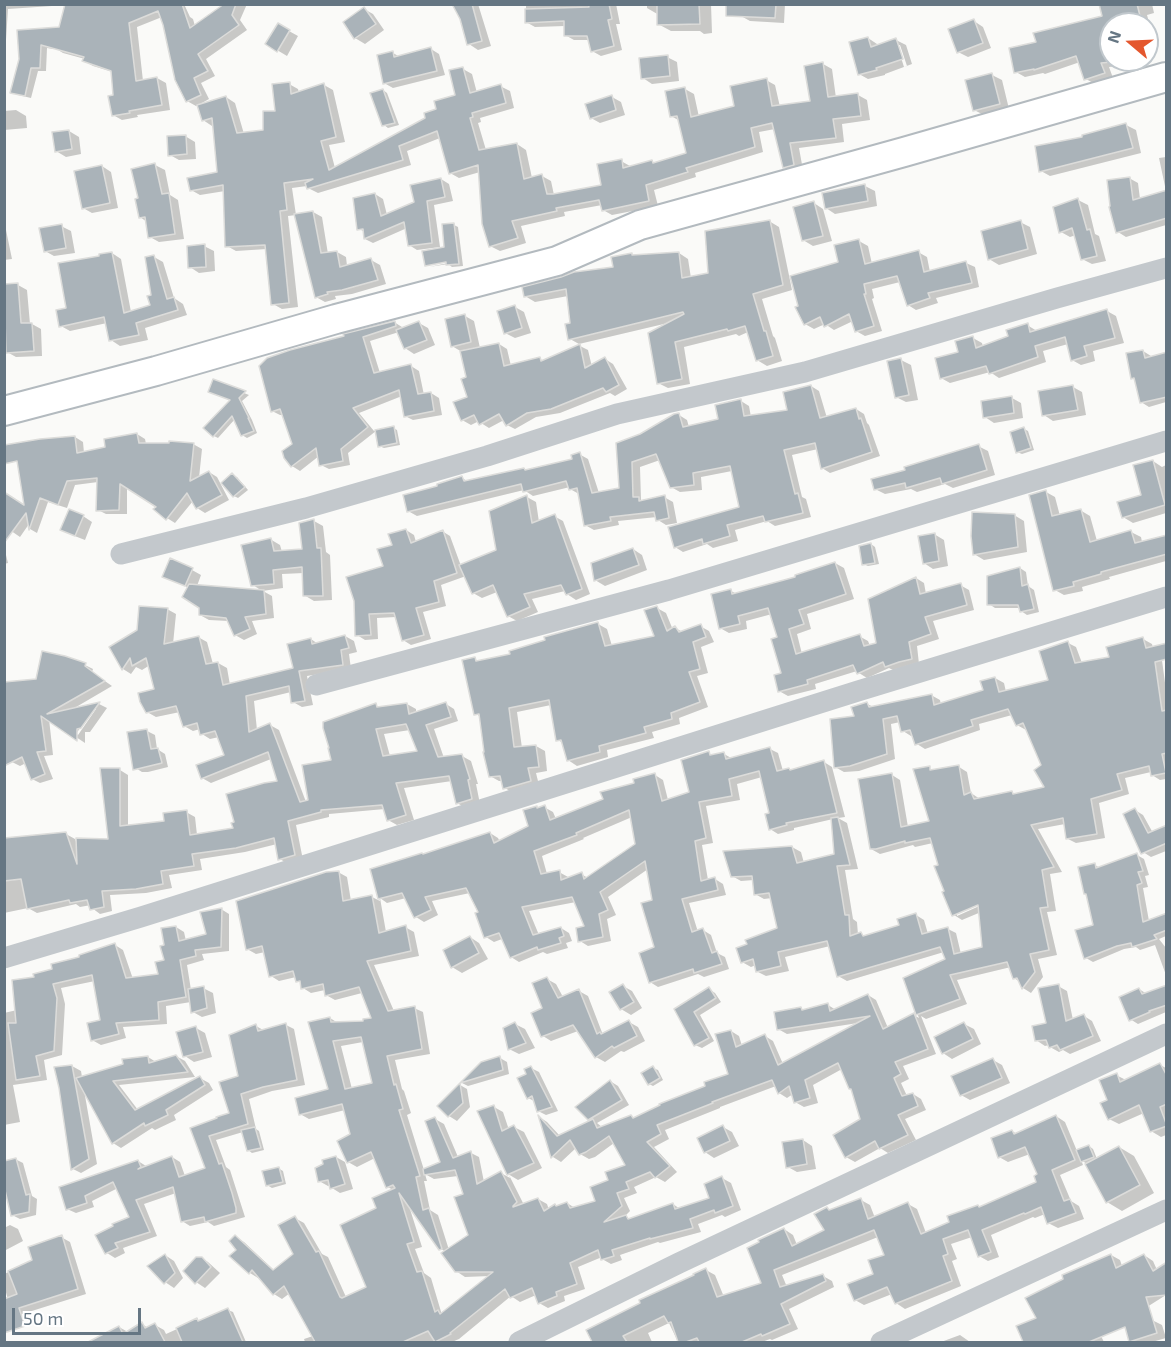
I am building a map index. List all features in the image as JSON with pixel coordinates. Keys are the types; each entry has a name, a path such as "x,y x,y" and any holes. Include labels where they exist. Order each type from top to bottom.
{"street":[{"path":"4,411 156,371 336,319 557,261 640,225 1167,77"},
{"path":"121,554 306,508 487,456 617,414 805,372 1167,268"},
{"path":"316,685 669,590 1167,441"},
{"path":"4,958 858,691 1167,597"},
{"path":"519,1342 679,1263 1167,1034"},
{"path":"880,1342 1167,1210"}],"building":[{"path":"65,4 182,4 190,28 224,4 236,4 232,15 239,25 198,54 208,71 194,78 201,95 186,102 175,80 158,11 129,23 136,81 157,77 162,105 112,116 108,96 113,95 111,71 82,61 84,57 41,45 40,68 31,68 25,96 10,93 19,59 17,30 59,27"},
{"path":"452,4 472,4 482,41 467,45 460,19"},
{"path":"588,4 609,4 612,19 608,20 614,46 591,52 587,36 564,36 564,21 525,23 525,9 589,7"},
{"path":"657,4 699,4 700,24 657,25"},
{"path":"726,4 776,4 775,18 726,16"},
{"path":"1099,4 1137,4 1139,12 1101,12"},
{"path":"364,7 376,24 354,39 343,22"},
{"path":"1099,17 1099,72 1105,73 1084,80 1076,56 1034,70 1014,73 1009,48 1036,42 1033,33"},
{"path":"974,19 983,43 957,53 948,29"},
{"path":"278,23 290,30 277,52 265,44"},
{"path":"868,37 871,47 896,38 903,59 858,75 849,42"},
{"path":"431,47 437,71 383,84 377,55 393,51 394,57"},
{"path":"668,55 670,76 641,79 639,58"},
{"path":"823,62 828,97 858,93 861,116 833,119 836,138 790,143 794,165 783,168 772,123 751,128 755,147 686,168 688,172 646,185 649,201 602,211 599,200 556,208 557,211 512,221 518,238 489,247 482,224 478,165 449,174 437,131 399,146 403,160 307,189 305,183 313,179 284,183 287,210 280,211 289,303 271,305 265,245 225,247 223,185 190,191 187,178 217,172 212,118 202,121 197,105 226,96 237,133 263,130 263,111 275,111 272,84 290,82 291,94 324,83 336,137 321,141 329,170 425,118 424,113 436,109 434,101 455,95 449,70 463,67 470,93 501,84 506,103 472,113 473,117 470,118 479,150 517,143 524,179 542,174 547,194 553,194 601,185 597,164 622,159 623,168 652,160 653,163 686,153 677,116 670,117 665,91 685,87 691,117 734,106 730,86 767,78 772,106 810,101 804,66"},
{"path":"992,73 1000,104 973,111 965,80"},
{"path":"383,89 395,123 382,126 370,93"},
{"path":"612,95 616,110 590,119 585,104"},
{"path":"1126,123 1133,148 1039,172 1035,146 1082,137 1082,135"},
{"path":"69,130 72,149 55,152 52,132"},
{"path":"186,135 187,154 168,156 167,136"},
{"path":"155,163 162,194 169,193 175,234 148,238 145,217 139,218 135,199 138,198 131,169"},
{"path":"102,165 110,203 82,209 74,171"},
{"path":"1130,177 1133,200 1167,190 1167,218 1116,233 1109,207 1107,180"},
{"path":"441,178 445,197 427,201 432,243 408,246 404,222 364,239 363,229 357,230 353,198 375,193 381,216 414,202 410,185"},
{"path":"865,184 868,201 825,209 822,193"},
{"path":"1078,198 1097,256 1081,260 1072,228 1059,233 1053,207"},
{"path":"814,201 823,236 802,241 793,207"},
{"path":"313,211 321,253 337,251 340,267 371,258 378,280 327,292 328,294 315,298 294,214"},
{"path":"770,220 783,285 753,294 773,356 756,361 745,326 728,331 727,329 675,342 682,379 657,384 648,333 684,314 683,312 568,340 565,324 570,323 566,289 524,297 522,287 574,272 613,267 611,257 632,253 632,255 679,252 682,278 708,273 705,231"},
{"path":"1021,220 1028,249 988,260 981,231"},
{"path":"454,223 459,264 446,265 446,262 425,266 422,251 444,247 442,224"},
{"path":"62,224 66,248 44,252 39,228"},
{"path":"859,239 865,264 919,250 924,272 966,261 972,283 928,293 930,298 907,306 897,276 864,284 866,294 864,294 874,326 855,332 849,314 824,327 820,317 804,325 795,307 798,306 790,276 838,262 834,245"},
{"path":"205,244 206,267 188,268 187,246"},
{"path":"112,252 124,313 150,305 147,296 151,295 145,257 154,255 167,299 174,297 178,310 136,323 139,335 109,341 104,317 59,327 56,310 66,308 58,263"},
{"path":"18,283 21,323 32,323 34,351 6,353 4,284"},
{"path":"515,305 522,328 504,334 497,311"},
{"path":"1107,309 1115,338 1084,346 1087,356 1071,361 1065,337 1035,346 1038,357 989,374 986,366 940,379 935,358 958,352 955,341 973,336 976,348 1008,336 1006,330 1028,323 1030,332"},
{"path":"465,314 471,342 451,347 445,319"},
{"path":"395,321 396,326 363,337 374,373 411,364 418,394 431,392 434,411 404,417 399,390 353,408 368,427 341,449 343,461 319,466 316,448 291,467 282,451 292,444 280,409 271,412 259,366 267,358 290,350"},
{"path":"419,321 427,340 404,349 396,330"},
{"path":"499,343 504,366 540,357 541,361 580,344 585,368 605,357 619,385 606,392 603,388 551,409 527,413 506,426 499,414 479,425 474,415 461,421 453,402 467,397 461,379 466,377 460,351"},
{"path":"1143,350 1145,358 1167,352 1167,397 1140,403 1134,378 1131,379 1126,353"},
{"path":"901,358 909,395 895,398 887,361"},
{"path":"213,379 246,391 239,398 254,431 241,436 232,416 213,437 203,428 230,400 208,392"},
{"path":"811,385 820,418 856,408 872,452 821,469 815,443 784,450 795,494 798,493 803,513 765,522 763,516 727,525 730,536 703,544 702,539 674,548 668,527 739,507 730,466 693,473 694,485 670,488 656,454 632,462 633,497 639,497 639,501 665,495 669,518 656,521 654,512 610,517 611,521 584,526 577,488 569,490 566,481 523,492 521,484 407,512 403,495 437,486 437,484 462,476 464,481 572,459 571,455 580,452 592,493 619,488 616,443 640,434 674,414 679,413 683,427 718,419 715,405 741,399 744,416 787,410 783,392"},
{"path":"1073,385 1078,410 1042,416 1038,391"},
{"path":"1012,396 1014,413 983,418 981,401"},
{"path":"394,426 397,443 378,447 375,430"},
{"path":"1024,427 1031,448 1016,453 1010,432"},
{"path":"137,433 139,443 169,443 169,441 194,443 190,481 209,471 222,495 196,509 187,493 166,520 153,509 156,507 120,484 119,510 96,511 97,478 67,481 58,505 40,498 29,530 26,513 4,543 4,492 24,505 17,461 4,464 4,445 75,436 77,453 105,447 104,439"},
{"path":"979,444 987,470 942,484 940,478 906,488 905,483 874,490 871,479 905,470 904,467"},
{"path":"1153,460 1165,505 1122,518 1117,502 1141,495 1133,465"},
{"path":"232,473 245,487 233,497 221,483"},
{"path":"1046,490 1052,516 1081,509 1090,542 1131,530 1135,543 1167,535 1167,554 1101,572 1101,574 1073,582 1074,586 1053,591 1029,495"},
{"path":"527,495 532,523 555,514 582,589 566,595 561,585 524,594 530,607 507,617 493,585 472,594 459,565 496,550 489,511"},
{"path":"69,509 84,515 75,536 60,530"},
{"path":"972,512 1015,514 1018,547 973,555"},
{"path":"314,519 317,548 321,548 323,596 303,596 302,567 273,570 274,584 251,586 241,545 271,538 274,551 302,549 299,523"},
{"path":"406,529 411,543 443,530 457,573 434,581 439,602 416,608 424,635 402,641 394,613 369,614 371,635 355,636 354,601 346,577 383,566 377,549 392,545 388,534"},
{"path":"935,533 939,561 923,564 918,536"},
{"path":"871,543 875,563 862,565 859,546"},
{"path":"633,548 639,565 594,581 591,563"},
{"path":"170,558 193,568 185,586 162,577"},
{"path":"835,562 846,594 799,610 804,624 789,629 796,654 860,634 864,646 876,643 868,599 916,577 920,594 961,583 967,605 925,617 931,634 909,642 912,659 885,667 883,662 857,674 853,665 807,680 808,684 778,692 774,675 781,673 771,639 777,637 768,608 738,616 740,624 719,629 711,594 731,589 732,594 795,577 795,575"},
{"path":"1020,567 1022,586 1028,584 1034,609 1020,612 1018,605 987,605 987,576"},
{"path":"189,584 264,590 266,614 245,617 250,629 234,636 226,618 199,615 199,608 182,597"},
{"path":"139,606 168,608 164,644 199,636 206,664 218,662 223,685 293,668 287,644 311,638 312,644 345,635 349,648 341,650 343,665 299,671 305,701 291,703 289,686 246,696 249,732 270,723 300,802 308,800 302,765 331,760 323,722 376,703 377,707 407,703 409,714 446,702 451,717 426,725 438,757 462,754 470,779 468,780 472,799 456,804 449,776 396,783 406,815 387,821 382,805 321,810 321,812 288,821 295,855 278,860 274,838 236,848 192,854 194,866 161,871 163,884 136,889 102,891 104,907 90,910 87,900 70,903 69,900 27,909 21,879 4,881 4,838 66,832 77,864 76,838 108,839 100,768 120,768 120,826 164,821 163,813 187,810 190,835 233,828 231,823 234,822 226,794 277,781 268,752 201,779 196,765 224,755 215,731 200,735 197,723 183,727 176,706 146,713 138,693 154,689 146,658 132,666 130,658 122,670 109,647 137,630","holes":["406,724 417,751 383,756 376,729"]},
{"path":"657,606 667,631 675,626 679,632 701,624 706,637 693,642 700,669 689,672 700,702 671,713 672,719 644,727 646,733 599,746 600,752 567,761 561,740 556,741 549,700 509,708 514,747 536,745 539,767 528,768 531,781 503,789 500,776 489,777 483,752 479,714 474,715 462,660 475,657 476,661 510,654 509,651 545,640 544,637 598,622 605,646 654,636 644,610"},
{"path":"1143,637 1146,648 1167,643 1167,659 1155,662 1162,711 1167,710 1167,753 1162,754 1166,773 1151,776 1149,766 1117,774 1122,790 1091,799 1097,834 1066,839 1063,818 1031,825 1054,867 1042,870 1048,907 1040,908 1049,950 1030,954 1035,972 1022,989 1017,978 1013,979 1007,962 950,975 960,999 916,1015 903,978 945,959 940,947 837,977 827,941 778,952 781,966 756,972 753,959 741,963 736,948 747,944 745,940 777,928 769,893 754,895 752,876 731,877 723,851 792,846 797,863 834,854 831,818 838,817 850,865 837,866 845,915 849,915 850,936 861,932 863,936 899,925 897,919 916,913 922,934 948,927 954,954 982,947 978,905 952,916 934,866 938,865 930,838 870,849 858,779 892,773 901,827 929,821 913,769 930,766 930,770 959,765 964,795 971,792 974,799 1044,787 1034,770 1041,765 1023,723 1016,726 1008,709 971,720 973,726 915,745 910,730 901,732 897,716 883,719 887,754 850,766 834,768 830,719 854,716 851,707 867,702 869,707 932,694 934,705 983,690 980,681 995,677 999,692 1048,680 1039,651 1068,641 1075,663 1109,657 1106,647"},
{"path":"42,651 86,663 85,666 105,681 47,714 100,702 81,728 77,729 77,741 41,716 46,751 37,752 45,774 31,780 22,757 4,766 4,682 36,679"},
{"path":"147,729 151,749 158,748 162,763 133,770 127,732"},
{"path":"770,747 777,771 789,768 790,770 824,760 837,813 786,823 787,825 769,830 765,814 769,813 759,771 729,779 732,796 699,802 706,838 695,841 701,881 715,877 718,890 682,899 692,932 703,928 712,953 717,951 722,964 694,973 693,969 649,983 639,953 654,947 641,903 652,900 645,861 600,892 608,910 599,914 603,937 578,942 576,928 584,926 572,897 522,907 533,935 561,927 564,936 559,938 561,943 538,950 537,947 510,958 499,933 484,938 475,913 478,912 466,888 425,897 431,910 414,918 402,893 378,899 370,869 490,832 494,843 528,826 523,810 545,805 550,820 603,799 600,792 634,783 633,779 655,773 662,801 689,792 681,760 709,751 710,755 724,752 726,759","holes":["629,810 635,844 584,879 582,872 561,880 560,870 541,874 534,851 577,835 576,833"]},
{"path":"1135,808 1148,833 1167,825 1167,843 1141,854 1123,814"},
{"path":"1137,853 1143,871 1138,872 1142,883 1137,885 1143,922 1167,913 1167,930 1154,935 1157,939 1132,947 1131,943 1117,946 1084,959 1075,930 1093,925 1078,867 1095,863 1096,868"},
{"path":"339,871 343,901 372,895 379,933 406,925 411,951 367,961 388,1011 415,1006 422,1049 387,1056 403,1109 399,1110 420,1176 416,1177 423,1210 429,1208 442,1249 439,1250 399,1193 414,1242 407,1244 417,1272 422,1271 435,1312 438,1310 440,1314 493,1272 455,1272 441,1253 468,1235 454,1197 463,1194 455,1170 424,1175 423,1169 440,1162 425,1121 435,1117 453,1158 471,1151 477,1184 501,1171 517,1202 513,1207 538,1198 544,1211 555,1204 556,1206 567,1202 570,1208 595,1201 590,1187 608,1180 605,1172 625,1165 609,1136 579,1155 570,1140 551,1158 538,1115 557,1136 593,1119 597,1128 631,1115 633,1118 659,1104 705,1086 704,1082 728,1074 715,1034 731,1030 736,1047 765,1034 778,1065 870,1016 777,1030 774,1012 801,1007 802,1010 828,1003 830,1011 868,994 883,1029 914,1013 928,1049 895,1062 901,1074 894,1078 902,1096 913,1093 918,1106 898,1115 908,1135 879,1149 875,1141 845,1158 833,1135 860,1119 851,1089 838,1063 805,1080 810,1098 794,1103 789,1086 778,1094 772,1080 657,1125 661,1134 647,1142 670,1166 655,1178 650,1172 626,1182 629,1189 617,1193 622,1206 604,1222 626,1215 628,1219 673,1203 675,1209 709,1198 704,1184 722,1176 733,1206 690,1219 693,1228 612,1250 614,1256 601,1260 598,1250 570,1263 577,1284 556,1292 557,1296 538,1304 532,1288 510,1298 505,1289 451,1334 435,1342 428,1331 403,1342 315,1342 284,1286 273,1295 252,1270 249,1274 229,1256 236,1250 229,1241 235,1235 273,1270 293,1254 278,1225 295,1216 316,1252 319,1251 340,1297 366,1287 340,1225 376,1208 372,1198 395,1188 393,1185 386,1188 371,1152 347,1163 337,1141 350,1134 342,1104 299,1115 295,1098 328,1089 308,1022 330,1017 331,1022 363,1021 363,1019 371,1018 359,987 325,996 323,984 301,989 300,981 296,982 293,971 269,977 262,946 246,950 236,901 326,872","holes":["361,1037 372,1083 345,1089 333,1041"]},
{"path":"222,908 221,947 195,950 196,956 180,960 186,997 158,1002 159,1020 116,1023 119,1034 91,1041 87,1023 100,1020 92,975 53,984 57,998 54,1051 36,1056 40,1076 16,1080 8,1023 16,1023 12,980 34,977 33,974 52,969 51,964 79,957 79,955 115,943 126,978 158,974 155,962 164,960 160,946 164,945 161,928 176,926 179,941 206,934 200,912"},
{"path":"470,936 479,953 451,968 443,950"},
{"path":"547,977 558,998 579,989 597,1034 629,1020 637,1036 614,1048 612,1046 595,1058 573,1025 541,1037 531,1013 542,1008 532,983"},
{"path":"623,984 634,1002 620,1010 609,992"},
{"path":"1059,984 1066,1021 1084,1014 1093,1036 1060,1050 1057,1045 1049,1048 1046,1040 1035,1041 1032,1026 1046,1023 1038,988"},
{"path":"1167,985 1167,1005 1129,1021 1119,997 1139,988 1142,994"},
{"path":"204,986 207,1008 191,1013 188,989"},
{"path":"709,987 716,998 694,1012 709,1038 694,1046 674,1009"},
{"path":"515,1022 526,1043 508,1050 503,1028"},
{"path":"964,1022 973,1039 942,1054 934,1037"},
{"path":"286,1023 297,1080 241,1094 248,1124 209,1136 219,1164 222,1163 236,1213 205,1222 204,1217 181,1222 173,1187 136,1200 150,1232 115,1243 118,1248 105,1254 95,1235 129,1217 113,1182 85,1196 87,1203 66,1210 59,1187 138,1160 141,1167 138,1169 172,1156 179,1177 205,1168 190,1128 229,1113 219,1082 238,1076 229,1035 256,1024 258,1031"},
{"path":"196,1026 203,1052 183,1057 176,1032"},
{"path":"176,1055 188,1072 113,1081 135,1110 200,1076 205,1085 166,1110 168,1115 145,1126 144,1123 112,1144 76,1078 123,1064 122,1059 148,1056 149,1063"},
{"path":"500,1056 503,1070 460,1083 481,1062"},
{"path":"993,1058 1002,1078 960,1096 951,1076"},
{"path":"1160,1063 1167,1076 1167,1104 1160,1107 1167,1126 1150,1132 1139,1105 1108,1120 1100,1103 1107,1100 1099,1080 1117,1073 1120,1082"},
{"path":"72,1065 89,1159 71,1170 54,1067"},
{"path":"531,1066 552,1107 537,1112 532,1096 527,1099 517,1078 526,1074 524,1069"},
{"path":"653,1066 660,1078 648,1085 641,1073"},
{"path":"610,1080 622,1100 588,1120 575,1107"},
{"path":"460,1083 463,1103 448,1117 437,1106"},
{"path":"494,1105 502,1131 514,1125 534,1163 507,1175 477,1111"},
{"path":"1056,1115 1075,1160 1052,1170 1064,1201 1070,1199 1076,1213 1047,1224 1041,1207 982,1230 991,1252 978,1257 968,1230 943,1239 948,1254 943,1256 952,1281 895,1304 887,1287 854,1301 847,1284 873,1274 868,1260 884,1255 874,1230 774,1270 780,1287 823,1274 826,1281 781,1304 790,1324 762,1336 761,1334 742,1342 699,1342 697,1338 678,1342 671,1322 668,1323 664,1316 623,1336 627,1342 592,1342 586,1330 640,1303 639,1300 706,1268 717,1297 761,1283 747,1248 759,1242 758,1240 784,1228 792,1246 824,1230 814,1214 827,1207 829,1210 861,1198 868,1219 908,1202 921,1234 949,1222 947,1216 978,1205 979,1207 1036,1182 1034,1176 1037,1174 1025,1147 998,1158 991,1138 1012,1130 1014,1134"},
{"path":"723,1125 730,1141 704,1153 697,1138"},
{"path":"255,1127 261,1148 247,1151 241,1130"},
{"path":"803,1139 807,1164 786,1168 782,1142"},
{"path":"1089,1145 1094,1157 1081,1162 1076,1150"},
{"path":"1119,1146 1140,1185 1106,1203 1085,1164"},
{"path":"336,1156 345,1184 330,1189 328,1180 318,1182 315,1168 323,1164 322,1160"},
{"path":"16,1158 26,1195 30,1194 29,1212 11,1216 4,1186 4,1161"},
{"path":"279,1167 283,1182 266,1186 262,1171"},
{"path":"62,1235 78,1289 19,1308 25,1326 4,1333 4,1299 17,1294 8,1271 32,1260 28,1247"},
{"path":"165,1254 175,1273 164,1284 147,1266"},
{"path":"1111,1254 1116,1268 1144,1254 1153,1271 1167,1262 1167,1295 1146,1297 1157,1333 1129,1342 1125,1327 1089,1342 1023,1342 1016,1326 1036,1318 1025,1298 1063,1279 1062,1275"},
{"path":"196,1257 202,1257 211,1267 195,1284 183,1271"},
{"path":"228,1308 243,1342 182,1342 176,1328"},
{"path":"142,1322 145,1328 155,1323 165,1342 88,1342 119,1326 123,1334"}]}
